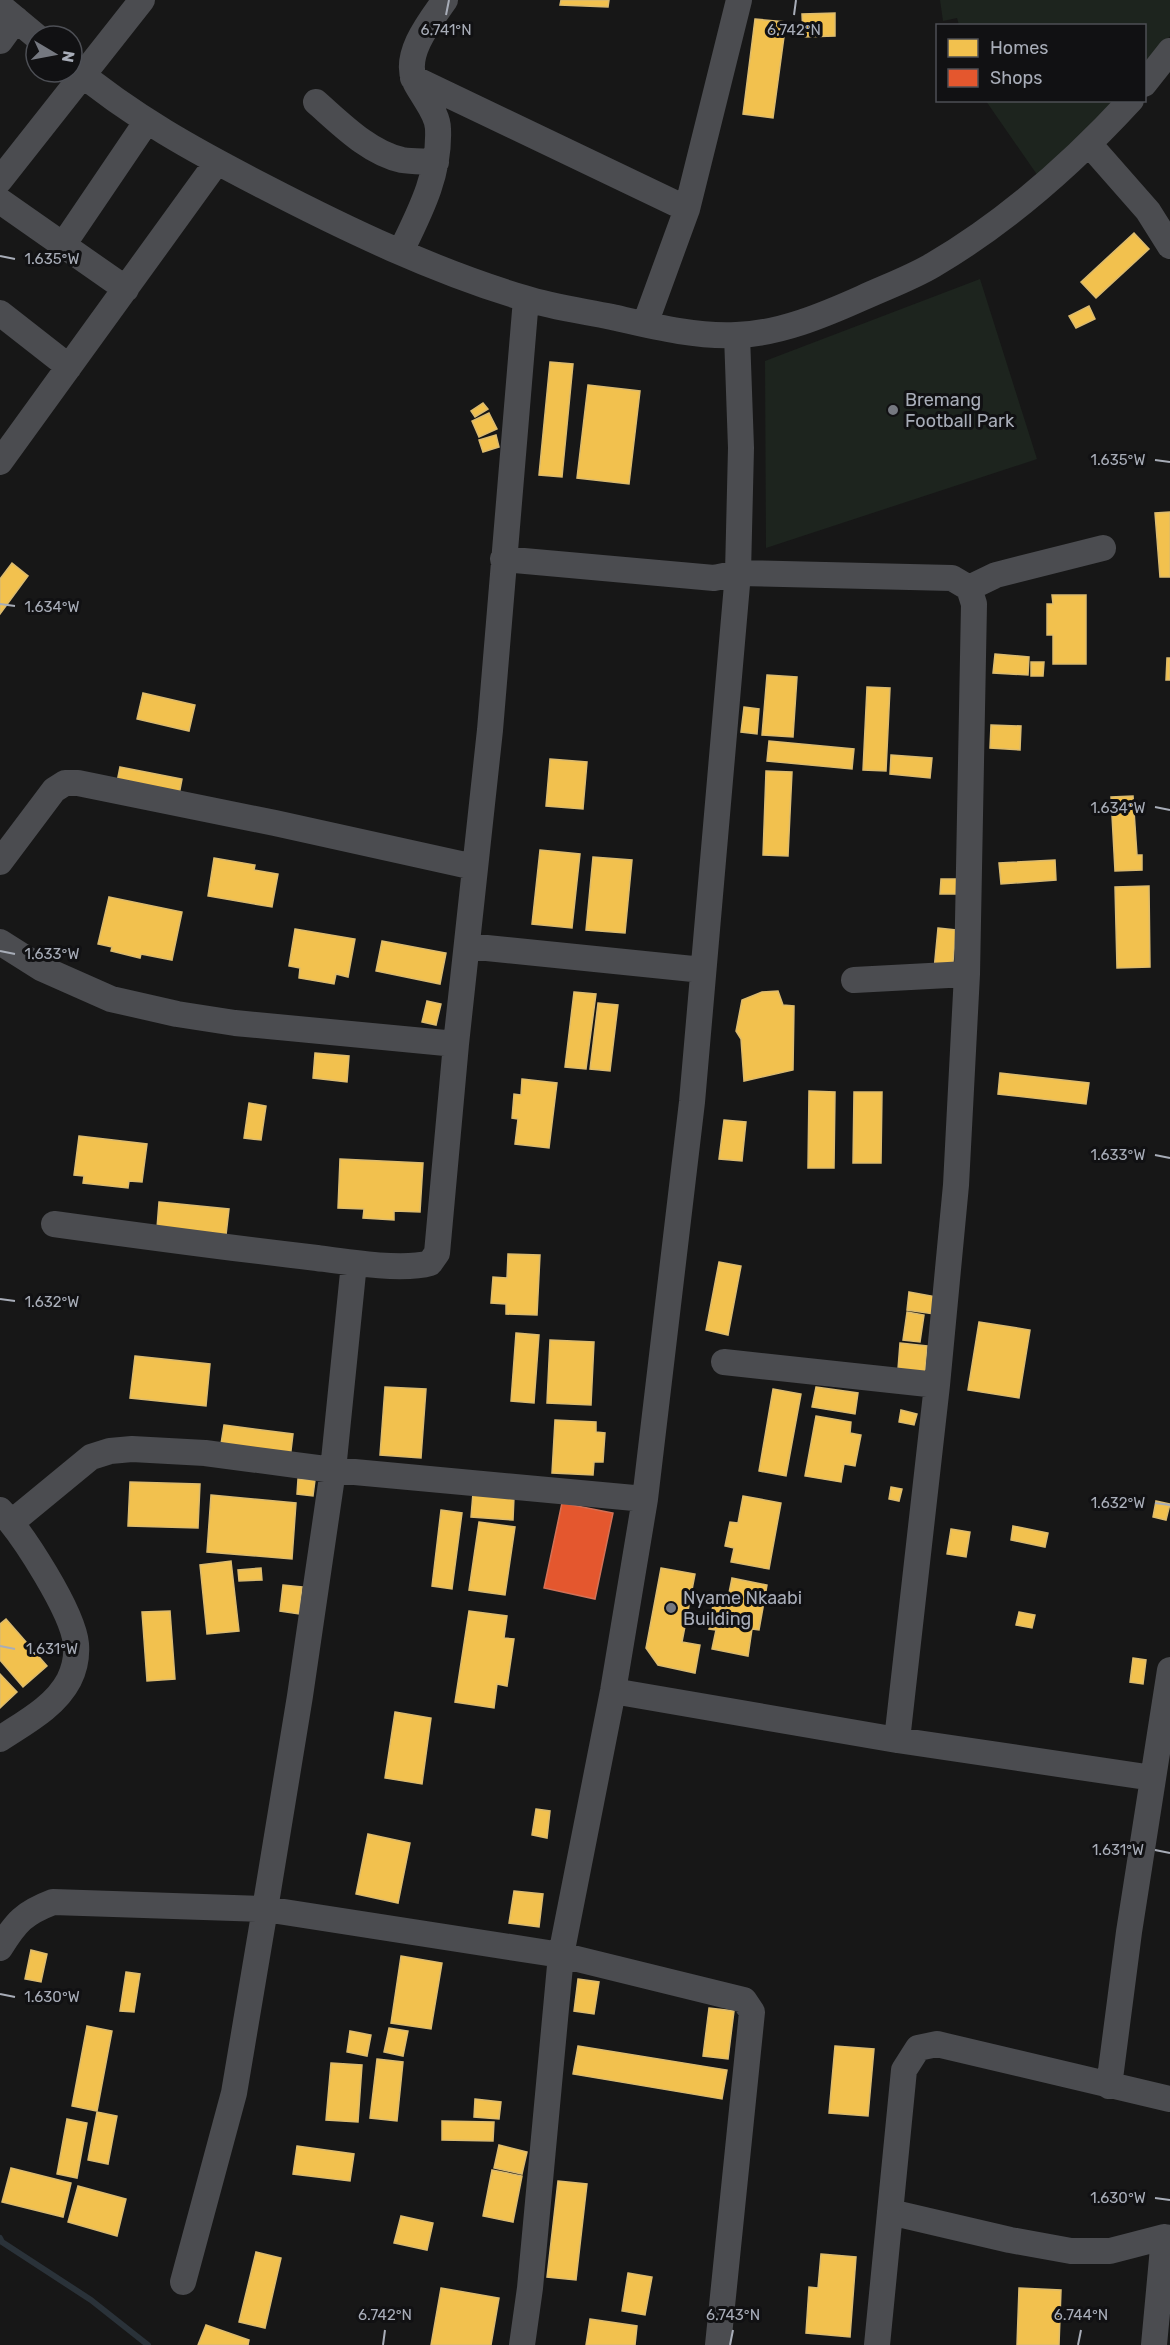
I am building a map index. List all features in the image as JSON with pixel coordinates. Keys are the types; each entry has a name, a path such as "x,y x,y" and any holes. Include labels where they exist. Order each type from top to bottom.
{"street":[{"path":"84,62 142,0"},
{"path":"401,251 429,191 436,162 438,126 431,108 413,78 412,65 416,48 445,0"},
{"path":"645,324 687,209 739,0"},
{"path":"0,41 8,12 24,26"},
{"path":"1146,81 1170,51"},
{"path":"84,75 147,122 217,162 339,226 468,279 526,299 645,324 693,333 737,335 786,327 837,309 931,266 1012,213 1090,145 1129,102"},
{"path":"413,78 687,209"},
{"path":"0,180 67,84"},
{"path":"315,102 357,137 383,153 402,160 436,162"},
{"path":"63,245 147,122"},
{"path":"1090,145 1148,211 1170,246"},
{"path":"0,462 217,162"},
{"path":"0,201 126,289"},
{"path":"54,1224 354,1263 420,1266 430,1263 437,1252 456,1044 490,730 526,299"},
{"path":"2,320 69,368"},
{"path":"522,2345 530,2288 561,1955 613,1691 645,1499 692,1102 738,573 741,448 737,335"},
{"path":"969,588 996,575 1103,548"},
{"path":"503,559 714,578 738,573 952,578 969,588 974,604 967,974 956,1185 937,1385 897,1740"},
{"path":"0,862 54,790 65,783 78,783 286,825 474,867"},
{"path":"0,942 41,968 111,999 177,1014 235,1023 456,1044"},
{"path":"467,946 703,970"},
{"path":"854,981 967,974"},
{"path":"183,2282 234,2093 265,1909 300,1696 333,1470 354,1263"},
{"path":"724,1362 937,1385"},
{"path":"0,1739 39,1713 57,1697 69,1680 76,1656 73,1632 45,1573 6,1516 91,1457 110,1451 132,1449 205,1454 333,1470 645,1499"},
{"path":"1108,2086 1170,1670"},
{"path":"613,1691 897,1740 1153,1778"},
{"path":"4,1933 32,1910 53,1902 265,1909 561,1955 744,2000 752,2012 718,2345"},
{"path":"877,2345 904,2070 918,2048 937,2044 1170,2099"},
{"path":"890,2212 1010,2240 1071,2251 1110,2251 1167,2237 1154,2345"}],"shaded area":[{"path":"940,0 1170,0 1170,36 1146,68 1146,24 959,24 957,18 943,21"},
{"path":"987,102 1113,102 1038,176"},
{"name":"Bremang Football Park","path":"980,279 1037,459 766,548 765,361"}],"building: Homes":[{"path":"561,0 609,0 608,7 560,5"},
{"path":"835,13 835,36 803,37 802,14"},
{"path":"755,19 786,22 773,118 743,114"},
{"path":"1134,233 1149,249 1096,298 1081,282"},
{"path":"1089,306 1095,319 1076,328 1069,316"},
{"path":"550,362 573,364 562,477 539,475"},
{"path":"588,385 640,391 629,484 577,478"},
{"path":"483,403 488,409 475,417 471,411"},
{"path":"489,413 497,429 479,437 472,421"},
{"path":"496,435 499,447 483,452 479,440"},
{"path":"1170,512 1170,577 1160,577 1155,513"},
{"path":"12,563 28,576 0,614 0,579"},
{"path":"1052,595 1086,595 1086,664 1053,664 1053,635 1047,635 1047,604 1053,604"},
{"path":"995,654 1029,657 1028,675 993,673"},
{"path":"1167,658 1170,658 1170,680 1166,680"},
{"path":"1031,662 1044,662 1043,676 1031,676"},
{"path":"767,675 797,677 793,737 762,735"},
{"path":"867,687 890,688 886,771 863,770"},
{"path":"143,693 195,705 189,731 137,719"},
{"path":"744,707 759,709 757,734 741,732"},
{"path":"991,725 1021,726 1020,750 990,748"},
{"path":"769,741 854,749 852,769 767,761"},
{"path":"891,755 932,758 930,778 890,774"},
{"path":"550,759 587,762 583,809 546,806"},
{"path":"120,767 182,779 178,800 116,787"},
{"path":"766,771 792,772 788,856 763,855"},
{"path":"1133,796 1137,855 1142,855 1142,870 1115,871 1111,797"},
{"path":"540,850 580,854 572,928 532,924"},
{"path":"593,857 632,860 625,933 586,930"},
{"path":"214,858 255,865 254,870 278,874 272,907 208,896"},
{"path":"1055,860 1056,880 1001,884 999,863"},
{"path":"941,879 957,879 956,894 940,894"},
{"path":"1149,886 1150,967 1117,968 1115,887"},
{"path":"109,897 182,912 172,960 141,954 140,958 111,951 112,947 98,944"},
{"path":"938,928 956,930 952,972 934,970"},
{"path":"295,929 355,939 348,977 336,974 334,984 299,978 300,968 289,966"},
{"path":"382,941 446,953 440,984 376,971"},
{"path":"778,991 783,1005 794,1006 793,1070 744,1081 741,1039 736,1031 742,1000 762,992"},
{"path":"574,992 596,994 586,1069 565,1067"},
{"path":"427,1001 441,1004 436,1025 422,1022"},
{"path":"598,1003 618,1005 610,1071 590,1069"},
{"path":"315,1053 349,1056 347,1082 313,1078"},
{"path":"1000,1073 1089,1083 1086,1104 998,1094"},
{"path":"522,1079 557,1083 549,1148 515,1144 518,1119 512,1118 514,1094 521,1095"},
{"path":"809,1091 835,1092 834,1168 808,1168"},
{"path":"854,1092 882,1092 881,1163 853,1163"},
{"path":"249,1103 266,1106 261,1140 244,1138"},
{"path":"724,1120 746,1122 742,1161 719,1159"},
{"path":"79,1136 147,1144 142,1182 129,1181 128,1188 83,1183 84,1176 74,1175"},
{"path":"340,1159 423,1163 420,1212 394,1211 394,1220 363,1218 364,1209 338,1208"},
{"path":"159,1202 229,1209 226,1235 157,1228"},
{"path":"508,1254 540,1255 537,1315 506,1314 506,1304 491,1303 493,1277 507,1278"},
{"path":"719,1262 741,1266 728,1335 706,1330"},
{"path":"909,1292 937,1297 934,1314 907,1310"},
{"path":"907,1312 924,1315 920,1342 903,1340"},
{"path":"979,1322 1030,1330 1019,1398 968,1390"},
{"path":"516,1333 539,1335 534,1403 511,1401"},
{"path":"550,1340 594,1342 591,1405 547,1403"},
{"path":"900,1343 927,1346 925,1372 898,1369"},
{"path":"135,1356 210,1364 206,1406 130,1398"},
{"path":"385,1387 426,1389 421,1458 380,1455"},
{"path":"816,1387 858,1393 855,1414 812,1407"},
{"path":"773,1389 801,1394 786,1476 759,1471"},
{"path":"901,1410 917,1414 914,1425 899,1422"},
{"path":"816,1416 851,1422 850,1433 861,1435 855,1466 844,1464 841,1482 805,1476"},
{"path":"555,1420 596,1422 596,1432 605,1433 603,1462 594,1462 593,1475 552,1473"},
{"path":"224,1425 293,1434 290,1459 220,1450"},
{"path":"298,1479 315,1480 313,1496 297,1494"},
{"path":"130,1482 200,1484 198,1528 128,1526"},
{"path":"891,1487 902,1489 899,1501 889,1499"},
{"path":"473,1493 514,1497 513,1520 471,1517"},
{"path":"211,1495 296,1503 292,1559 207,1552"},
{"path":"743,1496 781,1503 769,1569 731,1562 734,1548 725,1546 730,1522 738,1523"},
{"path":"1156,1501 1170,1504 1166,1520 1153,1517"},
{"path":"441,1510 462,1513 452,1589 432,1586"},
{"path":"479,1522 515,1527 505,1595 469,1590"},
{"path":"1013,1526 1048,1533 1045,1547 1011,1540"},
{"path":"951,1529 970,1532 966,1557 947,1554"},
{"path":"231,1561 239,1631 207,1634 200,1565"},
{"path":"261,1568 262,1580 239,1581 238,1570"},
{"name":"Nyame Nkaabi Building","path":"661,1568 695,1574 682,1642 700,1645 695,1673 658,1665 646,1648"},
{"name":"Nyame Nkaabi Building","path":"732,1578 767,1585 759,1630 752,1629 748,1656 712,1649 716,1630 709,1629 713,1605 726,1608"},
{"path":"283,1585 302,1587 299,1614 280,1611"},
{"path":"170,1611 175,1679 147,1681 142,1612"},
{"path":"469,1611 507,1616 504,1638 514,1639 507,1686 497,1684 494,1708 455,1702"},
{"path":"1019,1612 1035,1615 1032,1628 1016,1625"},
{"path":"6,1619 47,1666 23,1687 0,1660 0,1624"},
{"path":"1133,1658 1146,1660 1143,1684 1130,1682"},
{"path":"0,1674 17,1692 0,1708"},
{"path":"395,1712 431,1718 422,1784 385,1778"},
{"path":"536,1809 550,1811 547,1838 532,1835"},
{"path":"368,1834 410,1843 398,1903 356,1894"},
{"path":"514,1891 543,1894 539,1927 509,1923"},
{"path":"31,1950 47,1954 41,1982 25,1979"},
{"path":"401,1956 442,1963 431,2029 391,2023"},
{"path":"126,1972 140,1974 134,2012 120,2011"},
{"path":"578,1979 599,1982 594,2014 574,2011"},
{"path":"709,2008 734,2011 728,2059 703,2056"},
{"path":"87,2026 112,2031 97,2111 72,2106"},
{"path":"389,2028 408,2031 403,2056 384,2052"},
{"path":"350,2031 371,2035 367,2056 347,2052"},
{"path":"578,2046 727,2070 722,2099 573,2074"},
{"path":"835,2046 874,2049 868,2116 829,2113"},
{"path":"377,2059 403,2062 397,2121 370,2118"},
{"path":"331,2063 362,2065 358,2122 326,2120"},
{"path":"475,2099 501,2102 499,2119 474,2117"},
{"path":"97,2112 117,2116 108,2164 88,2160"},
{"path":"67,2119 87,2123 77,2178 57,2174"},
{"path":"442,2121 494,2122 493,2141 442,2140"},
{"path":"499,2145 527,2152 522,2174 494,2168"},
{"path":"297,2146 354,2154 350,2181 293,2174"},
{"path":"11,2168 71,2183 63,2217 2,2202"},
{"path":"492,2170 522,2176 513,2222 483,2216"},
{"path":"558,2181 587,2184 576,2280 547,2277"},
{"path":"78,2186 126,2199 117,2236 68,2222"},
{"path":"401,2216 433,2223 427,2250 394,2243"},
{"path":"256,2252 281,2258 265,2328 239,2322"},
{"path":"821,2254 856,2257 850,2337 806,2333 809,2287 818,2288"},
{"path":"628,2273 652,2277 645,2315 622,2311"},
{"path":"441,2288 499,2298 491,2345 431,2345"},
{"path":"1019,2288 1061,2290 1059,2345 1017,2345"},
{"path":"590,2319 637,2326 635,2345 586,2345"},
{"path":"206,2325 249,2340 248,2345 198,2345"}],"building: Shops":[{"path":"562,1503 613,1513 595,1599 544,1588"}],"waterway":[{"path":"0,2238 2,2242 91,2300 148,2345"}],"place":[{"name":"Bremang Football Park","path":"893,410"},
{"name":"Nyame Nkaabi Building","path":"671,1608"}]}
